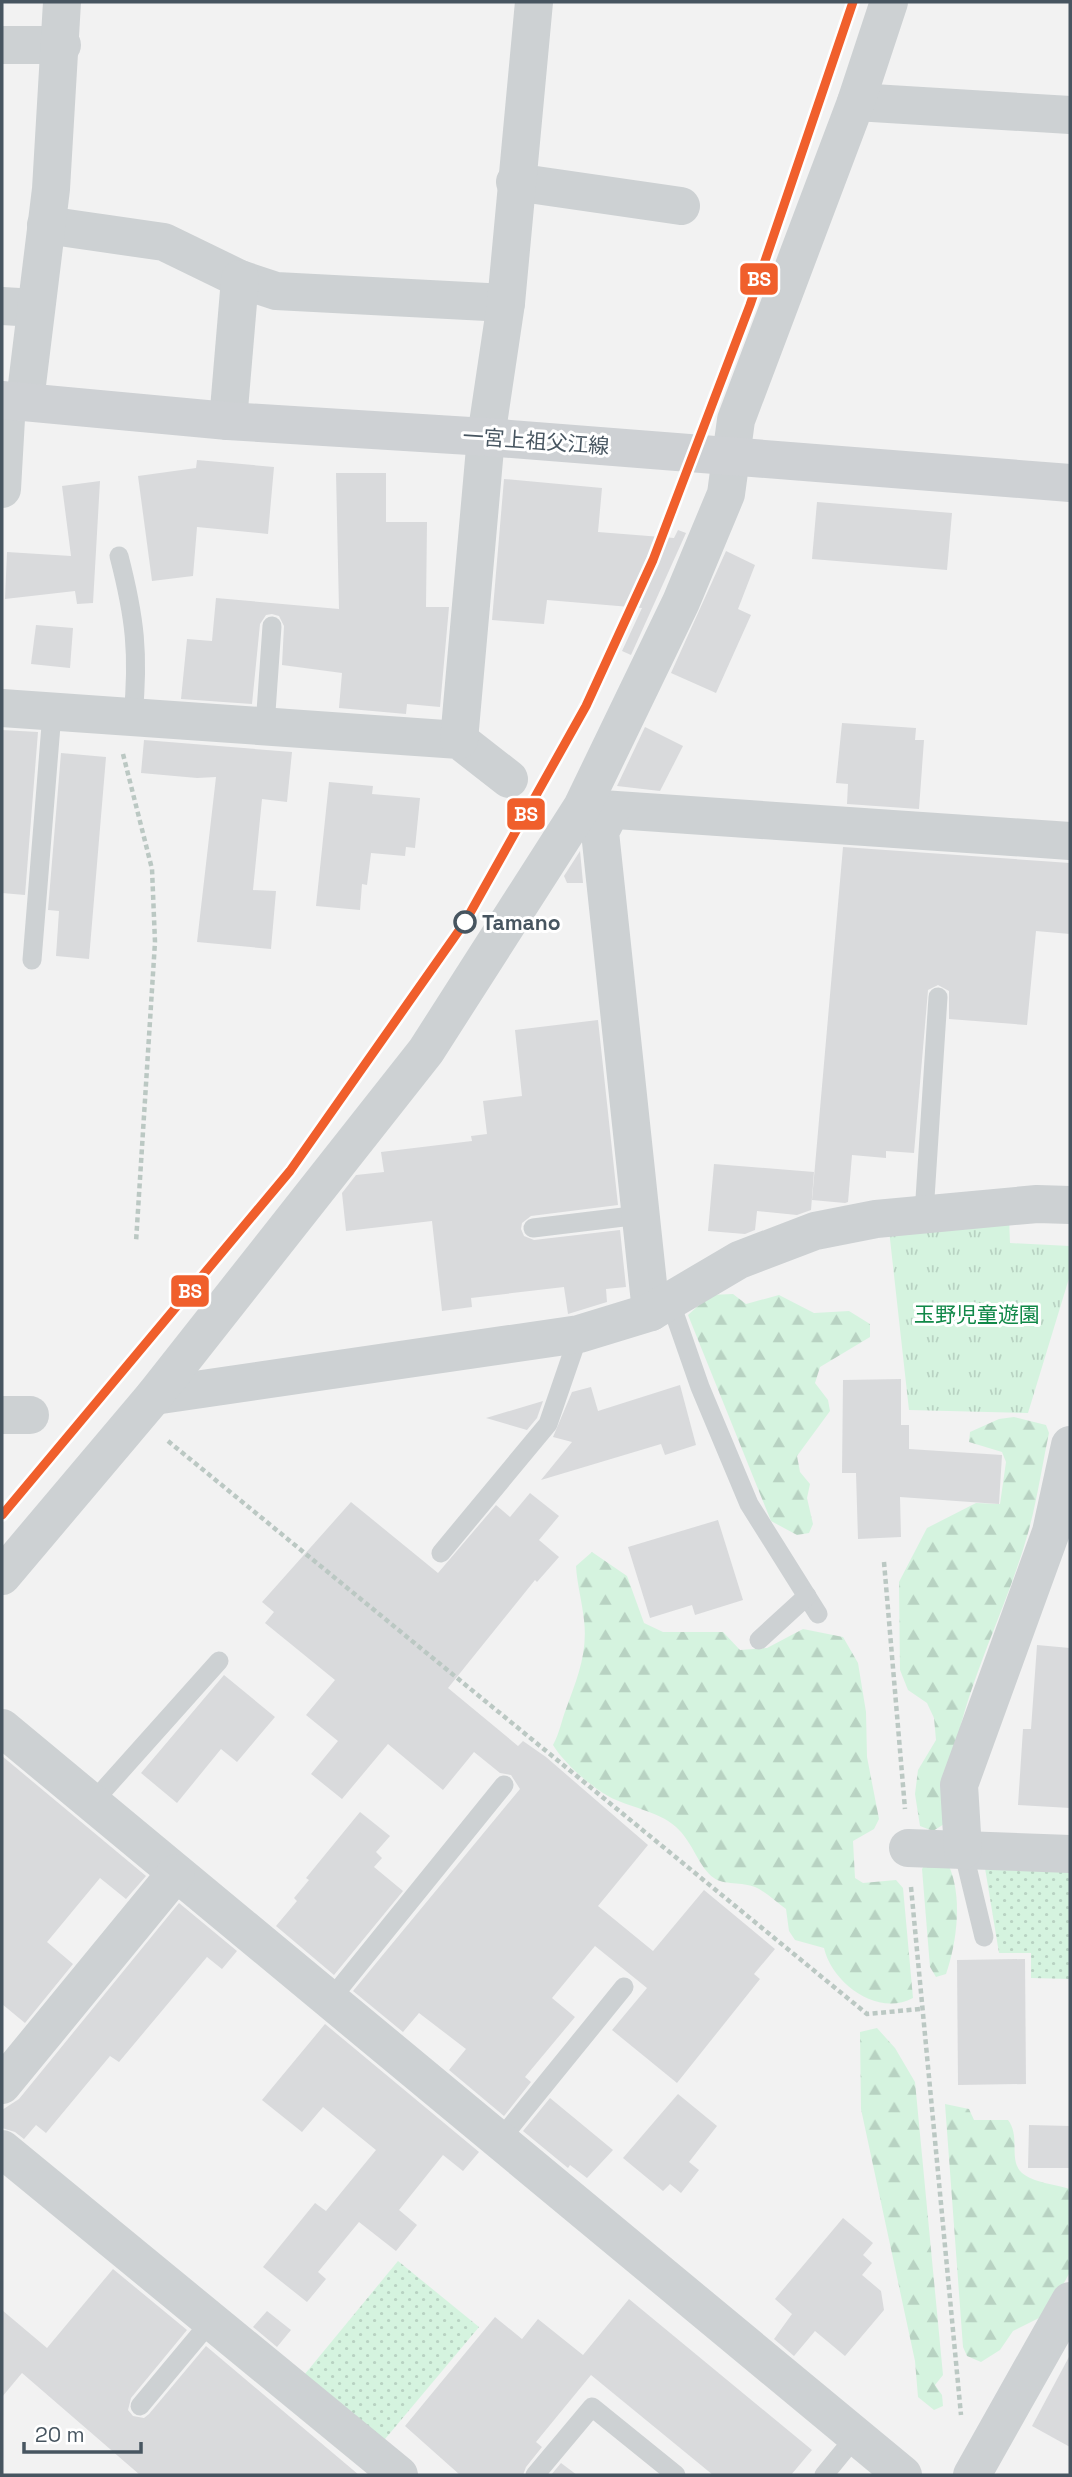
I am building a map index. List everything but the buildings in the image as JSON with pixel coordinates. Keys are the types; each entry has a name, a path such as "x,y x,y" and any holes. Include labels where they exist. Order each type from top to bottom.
{"main road":[{"name":"一宮上祖父江線","path":"11,401 228,421 486,437 1070,483"}],"street":[{"path":"2,489 19,307 46,225 62,45 62,2"},
{"path":"459,740 486,437 506,303 515,182 534,2"},
{"path":"2,1576 146,1406 426,1051 597,808 726,494 736,420 856,102 889,2"},
{"path":"2,45 62,45"},
{"path":"856,102 1070,114"},
{"path":"515,182 681,206"},
{"path":"46,225 164,242 240,279 276,291 506,303"},
{"path":"228,421 240,279"},
{"path":"2,708 459,740 509,779"},
{"path":"597,808 1070,841"},
{"path":"597,808 640,1214 660,1307"},
{"path":"146,1406 579,1334 660,1307 739,1260 815,1231 876,1219 924,1214 1037,1204 1070,1205"},
{"path":"963,1850 959,1784 1061,1533 1070,1445"},
{"path":"2,1728 903,2475"},
{"path":"908,1848 1070,1854"},
{"path":"2,2085 176,1873"},
{"path":"2,2149 399,2475"},
{"path":"989,2466 1070,2301"}],"lane":[{"path":"119,556 134,615 137,670 123,717"},
{"path":"265,726 271,626"},
{"path":"32,960 52,713"},
{"path":"924,1214 938,997"},
{"path":"533,1228 640,1214"},
{"path":"660,1307 700,1387 749,1504 818,1614"},
{"path":"441,1553 548,1424 579,1334"},
{"path":"759,1640 807,1596"},
{"path":"92,1802 219,1661"},
{"path":"330,2000 504,1785"},
{"path":"963,1850 984,1937"},
{"path":"499,2141 624,1987"},
{"path":"141,2406 211,2321"},
{"path":"536,2475 592,2407 676,2475"},
{"path":"824,2475 856,2436"}],"path":[{"path":"123,717 152,869 155,942 136,1242"},
{"path":"146,1406 867,2014 920,2009"},
{"path":"884,1562 920,2009 961,2421"}],"green space":[{"name":"玉野児童遊園","path":"1009,1217 1010,1243 1070,1246 1070,1275 1028,1413 909,1410 889,1230"},
{"path":"733,1294 746,1304 779,1295 814,1313 849,1311 870,1324 870,1337 820,1367 815,1383 828,1400 830,1411 797,1456 800,1472 810,1484 807,1498 813,1524 809,1533 797,1535 771,1521 688,1315 710,1295"},
{"path":"1014,1417 1046,1425 1049,1433 1028,1533 965,1710 950,1783 949,1821 933,1831 920,1826 915,1794 918,1770 936,1740 934,1718 927,1703 908,1690 900,1670 899,1582 927,1528 976,1503 1000,1504 1006,1462 1002,1452 969,1442 970,1432 999,1419"},
{"path":"592,1552 627,1576 644,1623 663,1632 723,1632 740,1650 767,1648 803,1629 843,1637 858,1663 866,1712 867,1757 879,1819 874,1829 853,1841 855,1878 863,1883 896,1880 903,1888 913,1998 899,2003 885,2003 858,1993 836,1973 824,1948 795,1940 789,1931 786,1909 755,1887 714,1878 676,1827 660,1817 601,1792 557,1752 553,1745 583,1655 585,1632 576,1566"},
{"path":"927,1861 948,1864 956,1890 957,1919 950,1961 946,1974 936,1977 930,1967 922,1869"},
{"path":"984,1862 1070,1866 1070,1979 1031,1978 1031,1953 999,1953"},
{"path":"877,2028 895,2048 915,2082 943,2375 935,2385 942,2395 943,2406 934,2410 918,2397 915,2361 861,2109 860,2032"},
{"path":"945,2104 969,2109 974,2120 1008,2120 1014,2134 1016,2162 1022,2173 1038,2181 1070,2189 1070,2272 1047,2314 1013,2331 1000,2350 981,2362 967,2356 963,2347"},
{"path":"398,2261 479,2327 380,2445 300,2380"}],"transit line":[{"name":"BS","path":"2,1515 290,1171 465,922 586,706 653,560 750,305 853,2"}],"place":[{"name":"Tamano","path":"465,922"}]}
